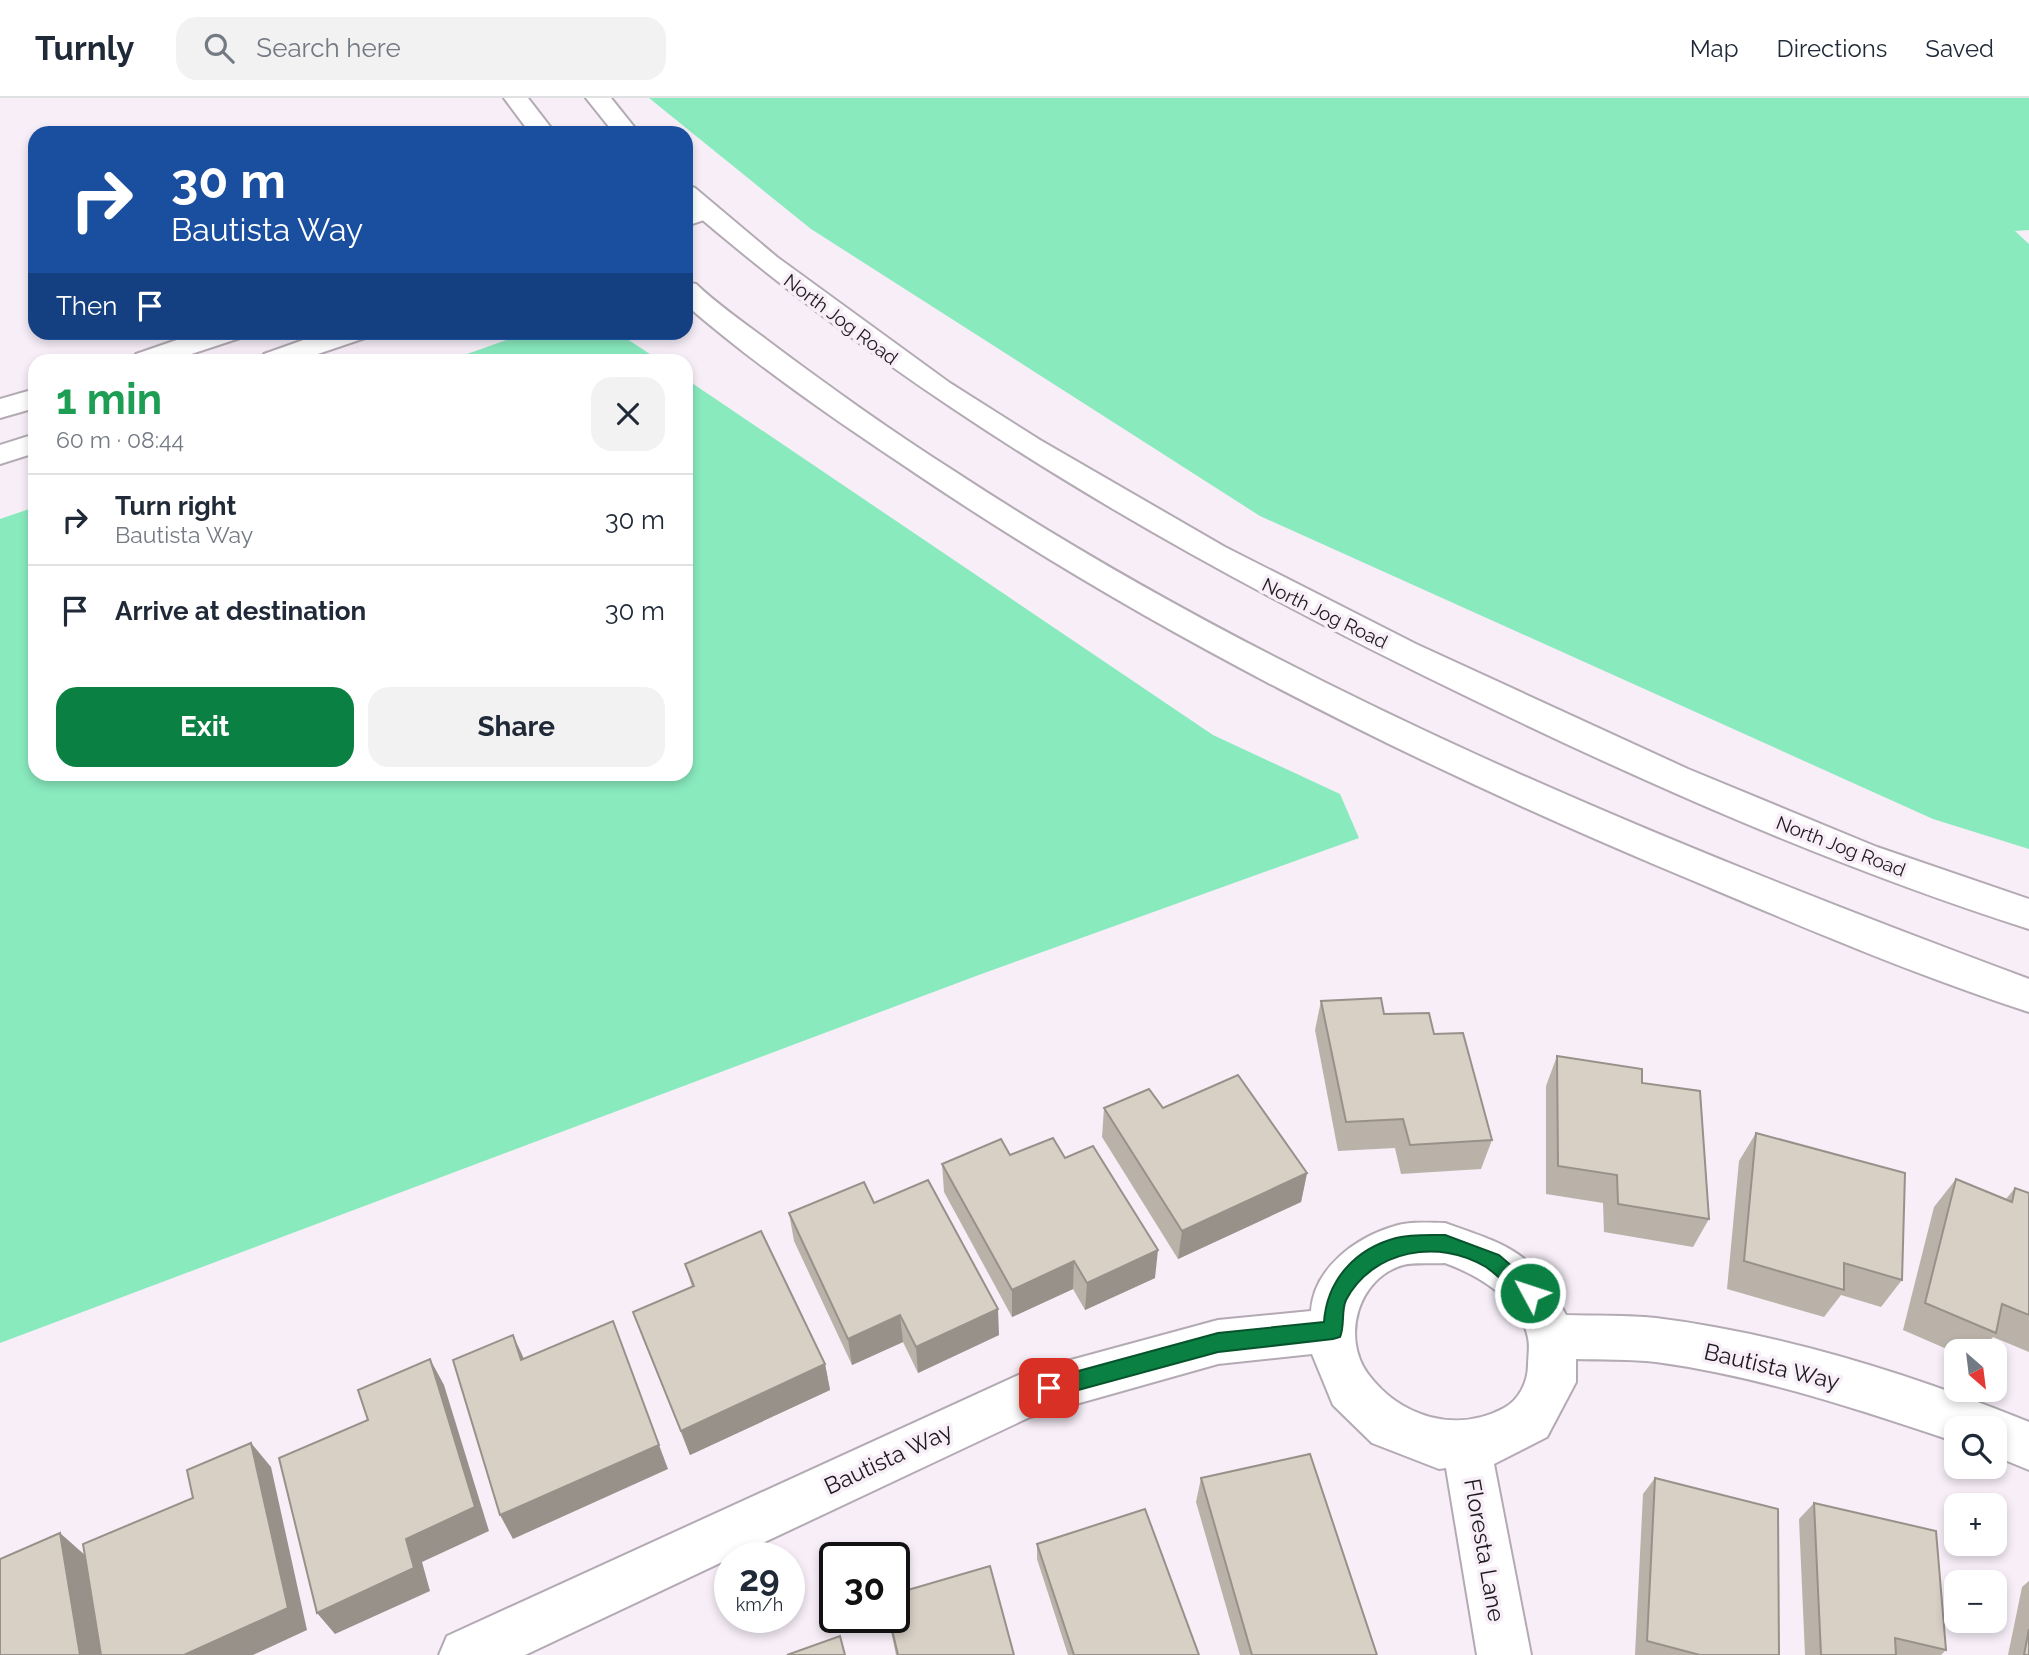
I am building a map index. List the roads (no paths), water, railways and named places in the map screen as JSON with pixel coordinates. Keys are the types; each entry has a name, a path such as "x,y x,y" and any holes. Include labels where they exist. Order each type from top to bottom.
{"main road":[{"path":"516,98 538,126"},
{"path":"598,98 621,126"},
{"name":"North Jog Road","path":"693,207 892,358 1043,458 1254,579 1516,706 1842,849 2029,914"},
{"path":"693,295 815,391 962,494 1068,562 1234,652 1516,790 1834,923 2029,996"},
{"path":"164,354 206,340"},
{"path":"291,354 332,340"},
{"path":"0,410 28,400"},
{"path":"0,455 28,445"},
{"path":"1445,1243 1492,1261 1530,1293 1552,1336 1552,1382 1530,1420 1489,1443 1466,1444 1439,1445 1389,1426 1350,1390 1332,1345 1335,1300 1359,1265 1398,1245 1445,1243"},
{"name":"Bautista Way","path":"466,1655 1023,1396 1218,1342 1333,1330"},
{"name":"Bautista Way","path":"1552,1336 1654,1340 1729,1354 1822,1375 1949,1416"},
{"path":"2007,1437 2029,1446"},
{"name":"Floresta Lane","path":"1466,1444 1504,1655"}]}
